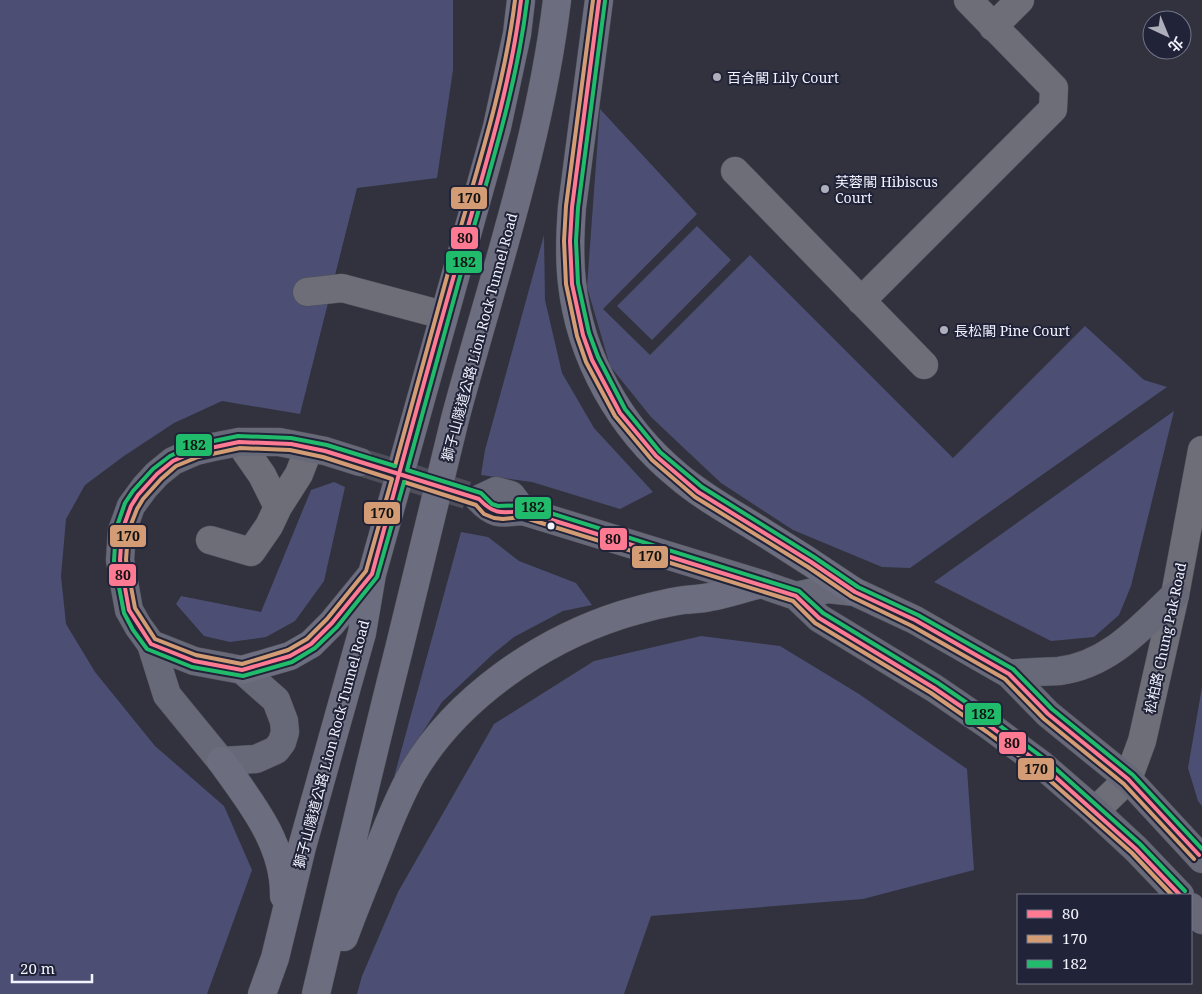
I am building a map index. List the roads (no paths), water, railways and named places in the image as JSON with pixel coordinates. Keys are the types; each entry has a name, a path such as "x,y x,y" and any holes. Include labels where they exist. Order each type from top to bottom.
{"highway":[{"name":"獅子山隧道公路 Lion Rock Tunnel Road","path":"262,994 275,958 302,847 362,633 372,574 497,127 513,52 521,0"},
{"name":"獅子山隧道公路 Lion Rock Tunnel Road","path":"316,994 375,741 435,500 524,168 544,82 558,0"},
{"path":"599,0 572,207 570,240 572,284 576,311 592,360 620,413 656,456 677,476 698,492 810,562 854,592"},
{"path":"242,670 290,656 311,644 329,627 372,574"},
{"path":"321,994 396,805 423,756 447,726 464,710 499,680 531,657 582,630 622,615 655,606 710,597 761,584"},
{"path":"221,761 252,805 266,829 280,860 284,887 284,920"}],"main road":[{"path":"151,644 194,661 242,670 276,700 284,721 285,732 282,742 276,750 256,759 221,761 166,695 151,644 129,610 120,560 122,531 131,506 144,487 173,461 196,451 239,442 279,442 360,462"},
{"path":"522,512 796,596 819,618 972,713 1042,765 1136,849 1179,894"},
{"path":"796,596 828,589 854,592 915,620 1009,674 1048,714 1128,779 1202,859"},
{"path":"1009,674 1059,670 1094,662 1120,647 1175,595"},
{"path":"1192,908 1202,920"}],"street":[{"path":"861,301 1053,109 1054,88 968,0"},
{"path":"993,27 1020,0"},
{"path":"735,170 924,365"},
{"path":"307,292 342,288 443,315"},
{"path":"239,442 262,475 278,507"},
{"path":"210,540 251,552 269,526 278,507 299,474 309,448"},
{"name":"松柏路 Chung Pak Road","path":"1095,812 1128,779 1146,727 1175,595 1202,450"}],"tunnel":[{"path":"360,462 479,499"}],"place":[{"name":"百合閣 Lily Court","path":"717,77"},
{"name":"芙蓉閣 Hibiscus Court","path":"825,189"},
{"name":"長松閣 Pine Court","path":"944,330"}]}
